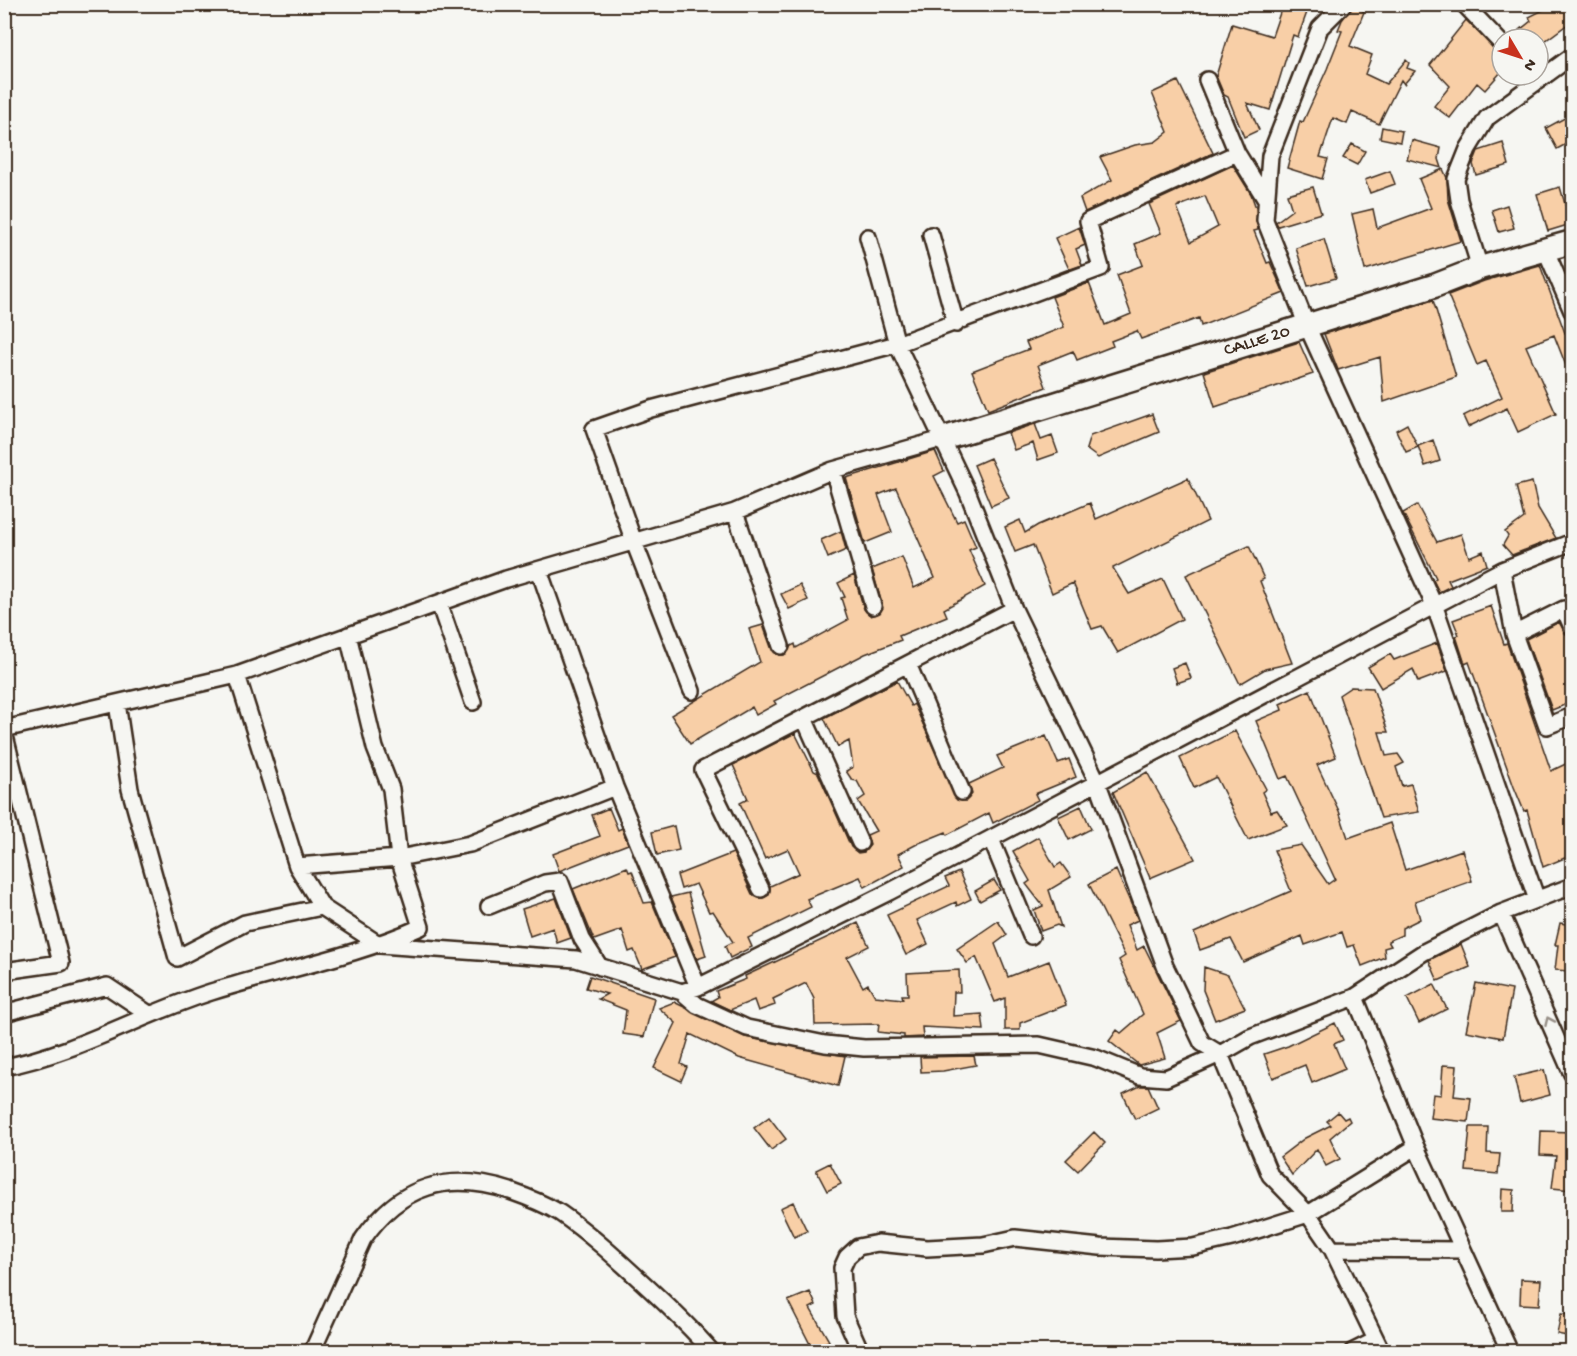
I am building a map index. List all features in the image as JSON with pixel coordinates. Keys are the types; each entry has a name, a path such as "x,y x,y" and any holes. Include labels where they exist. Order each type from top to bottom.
{"main road":[{"name":"CALLE 20","path":"942,439 1434,286 1480,268 1572,242"}],"street":[{"path":"1344,4 1320,28 1269,156 1265,220 1306,326 1435,607 1537,900"},
{"path":"1464,4 1490,31"},
{"path":"1550,70 1572,56"},
{"path":"1207,80 1237,153 1266,200"},
{"path":"1480,268 1456,179 1468,149 1487,118 1525,87"},
{"path":"692,691 634,542 594,429 651,409 897,344 956,324 1101,268 1088,221 1237,153"},
{"path":"931,235 956,324"},
{"path":"868,237 897,344 968,493 1014,609 1097,781 1165,966 1202,1043 1220,1054 1270,1175 1308,1214 1332,1249 1379,1346 1353,1352"},
{"path":"1546,251 1572,311"},
{"path":"4,971 61,963 4,730 237,675 539,570 735,512 833,470 942,439"},
{"path":"833,470 873,606"},
{"path":"735,512 781,646"},
{"path":"682,992 698,987 991,839 1097,781 1435,607 1502,570 1572,542"},
{"path":"539,570 615,787 698,987"},
{"path":"1502,570 1514,634 1547,726 1572,716"},
{"path":"439,603 473,702"},
{"path":"761,890 703,770 1014,609"},
{"path":"1514,634 1564,609 1572,627"},
{"path":"4,1067 36,1061 87,1042 149,1014 211,992 380,945 421,927 399,858 391,789 375,748 348,635"},
{"path":"908,664 962,792"},
{"path":"237,675 297,866 322,907 380,945 576,959 682,992 697,1005 747,1028 825,1044 864,1048 1039,1045 1087,1056 1140,1076 1158,1079 1175,1076 1250,1037 1355,997 1424,952 1501,913 1572,886"},
{"path":"117,703 130,789 177,958 245,923 322,907"},
{"path":"804,718 860,843"},
{"path":"297,866 399,858 470,844 615,787"},
{"path":"991,839 1031,936"},
{"path":"489,906 545,883 560,881 582,939 600,967"},
{"path":"1501,913 1572,1074"},
{"path":"4,1013 107,986 149,1014"},
{"path":"1355,997 1416,1146 1510,1352"},
{"path":"861,1352 845,1316 843,1268 847,1257 858,1247 878,1243 927,1248 961,1246 1015,1238 1100,1247 1175,1249 1222,1240 1308,1214 1416,1146"},
{"path":"312,1352 363,1239 374,1224 398,1202 418,1190 454,1182 492,1186 559,1213 618,1259 683,1320 712,1352"},
{"path":"1332,1249 1462,1250"}],"building":[{"path":"1283,4 1310,4 1298,37 1293,35 1270,110 1247,103 1259,130 1244,137 1228,97 1224,95 1216,76 1232,24 1272,36"},
{"path":"1354,4 1364,12 1350,46 1372,55 1365,74 1386,84 1406,60 1409,63 1407,68 1415,71 1404,84 1401,80 1379,124 1352,112 1347,124 1333,118 1320,157 1328,159 1322,179 1287,168 1300,121 1303,122 1327,69 1342,31 1338,30 1342,20"},
{"path":"1555,4 1566,4 1572,21 1550,37 1550,27 1524,27 1531,21 1529,17"},
{"path":"1466,20 1490,43 1490,84 1485,90 1477,83 1450,118 1434,106 1450,86 1430,65"},
{"path":"1178,81 1213,153 1085,212 1080,198 1112,180 1100,157 1135,145 1155,142 1168,132 1152,93"},
{"path":"1572,114 1572,141 1557,149 1546,128"},
{"path":"1382,127 1402,131 1400,142 1380,138"},
{"path":"1412,140 1441,148 1439,159 1442,168 1407,159"},
{"path":"1503,143 1509,165 1476,175 1473,164 1478,151"},
{"path":"1352,144 1365,151 1357,165 1343,158"},
{"path":"1233,165 1251,194 1256,208 1258,230 1254,231 1267,263 1270,262 1284,293 1201,326 1199,318 1141,339 1137,331 1111,341 1113,346 1077,360 1073,351 1038,365 1046,387 988,410 972,371 1029,349 1026,342 1064,327 1052,297 1089,283 1105,325 1131,314 1117,275 1143,265 1135,244 1161,233 1149,204","holes":["1205,196 1218,227 1191,242 1177,207"]},
{"path":"1443,169 1447,178 1448,199 1461,241 1365,270 1352,214 1373,209 1377,228 1431,208 1419,179"},
{"path":"1390,171 1395,184 1370,193 1365,180"},
{"path":"1313,187 1321,213 1278,226 1276,222 1292,210 1287,194"},
{"path":"1560,187 1571,224 1548,231 1537,194"},
{"path":"1507,205 1514,228 1499,232 1492,210"},
{"path":"1079,227 1085,245 1076,249 1082,265 1048,277 1069,269 1055,238"},
{"path":"1324,239 1336,278 1308,286 1296,248"},
{"path":"1540,265 1565,333 1572,329 1572,381 1554,335 1526,346 1556,414 1518,432 1507,408 1468,427 1463,416 1502,397 1486,361 1477,365 1448,295 1484,281"},
{"path":"1433,300 1456,377 1384,402 1380,357 1338,370 1324,334"},
{"path":"1299,342 1313,374 1215,407 1204,372"},
{"path":"1152,414 1159,432 1098,458 1086,449 1090,436"},
{"path":"1035,424 1041,440 1052,436 1058,453 1038,460 1033,443 1014,450 1008,433"},
{"path":"1407,424 1418,447 1406,452 1396,430"},
{"path":"1433,440 1440,461 1425,466 1418,446"},
{"path":"935,451 944,471 934,476 957,522 964,519 976,547 969,550 985,586 944,609 947,616 899,636 901,640 865,654 774,701 776,704 756,715 752,707 690,744 671,715 760,662 749,629 763,625 772,650 779,655 784,655 791,646 795,644 796,648 848,620 841,598 845,597 838,583 854,575 864,609 871,616 880,613 883,608 872,569 902,557 914,588 935,578 896,488 878,495 892,532 865,543 846,478"},
{"path":"990,458 1009,498 991,506 974,465"},
{"path":"1188,478 1208,521 1113,568 1129,594 1163,579 1182,619 1118,653 1102,626 1092,629 1073,583 1052,593 1033,545 1015,552 1005,527 1020,520 1025,533 1038,525 1090,503 1096,519"},
{"path":"1532,482 1538,508 1556,538 1512,555 1503,545 1508,536 1505,532 1524,518 1516,486"},
{"path":"1417,505 1437,542 1461,534 1469,557 1483,551 1487,565 1448,580 1451,586 1439,592 1433,580 1436,578 1403,513"},
{"path":"841,531 846,550 828,558 821,540"},
{"path":"1249,546 1264,579 1260,581 1292,663 1265,669 1240,684 1186,575"},
{"path":"800,585 808,600 789,609 781,594"},
{"path":"1491,606 1504,644 1507,643 1551,771 1572,761 1572,855 1543,867 1527,810 1524,811 1514,787 1469,662 1465,664 1456,636 1459,635 1453,620"},
{"path":"1559,622 1566,634 1572,637 1572,702 1552,710 1526,639"},
{"path":"1437,643 1447,671 1418,682 1413,669 1381,688 1368,667 1390,654 1394,660"},
{"path":"1185,663 1191,678 1177,683 1172,668"},
{"path":"897,681 911,706 914,704 957,800 966,801 972,794 969,784 1003,768 997,756 1046,736 1058,763 1069,759 1076,777 1035,794 1038,800 993,823 989,813 947,835 946,832 919,843 898,854 904,866 865,887 860,877 807,899 811,907 748,938 752,947 730,958 725,946 733,942 713,911 709,912 696,884 681,889 677,875 733,853 752,894 761,899 769,895 770,886 799,873 788,849 765,859 740,803 748,799 733,765 795,733 814,771 818,773 851,847 858,853 864,852 870,845 867,835 876,831 858,801 865,796 857,781 852,780 846,771 853,767 849,741 838,747 824,718"},
{"path":"1351,687 1373,688 1388,732 1379,732 1386,756 1398,754 1404,763 1396,767 1402,786 1411,784 1419,812 1381,818 1339,695"},
{"path":"1310,690 1336,757 1317,765 1339,811 1348,838 1390,823 1405,870 1462,850 1472,881 1415,901 1420,919 1402,928 1402,935 1388,941 1391,946 1384,948 1385,957 1362,966 1354,945 1347,947 1342,932 1305,945 1302,936 1243,962 1231,939 1200,950 1194,933 1291,891 1274,850 1301,845 1328,884 1335,879 1287,776 1280,779 1256,721 1282,710 1280,704"},
{"path":"1235,731 1266,789 1262,792 1271,812 1277,810 1287,825 1248,840 1216,777 1194,788 1180,758"},
{"path":"1147,772 1195,859 1150,878 1113,792"},
{"path":"1081,806 1091,829 1069,840 1058,817"},
{"path":"609,808 618,830 622,828 628,844 559,871 553,854 600,836 592,815"},
{"path":"674,826 679,850 657,855 652,832"},
{"path":"1038,837 1055,867 1061,863 1071,877 1049,890 1061,927 1057,925 1041,931 1034,910 1043,906 1026,884 1030,881 1013,851"},
{"path":"627,867 629,872 632,871 644,903 652,902 675,957 642,969 634,950 629,952 622,930 594,940 573,889"},
{"path":"1116,870 1138,920 1127,925 1137,950 1144,946 1181,1021 1157,1033 1165,1058 1139,1065 1109,1041 1117,1030 1121,1033 1143,1014 1119,960 1125,956 1089,884"},
{"path":"959,872 971,899 957,906 956,902 917,920 928,944 906,955 887,915 949,886 945,878"},
{"path":"994,880 1000,890 980,901 975,891"},
{"path":"688,893 706,956 697,959 671,897"},
{"path":"556,898 571,938 557,943 553,928 530,936 522,909"},
{"path":"998,921 1007,935 995,944 1008,977 1049,961 1066,1005 1020,1023 1020,1030 1005,1030 1005,998 995,1002 976,957 967,963 957,949"},
{"path":"858,923 869,946 847,957 863,987 868,984 875,996 903,999 902,995 908,995 907,973 959,970 960,992 954,992 953,1016 982,1014 984,1030 922,1027 923,1037 904,1038 904,1035 878,1032 879,1024 815,1025 814,999 806,983 773,999 775,1005 758,1011 754,1000 730,1010 711,1001 718,997 716,991 746,979 745,976"},
{"path":"1560,923 1572,925 1569,971 1555,970 1558,945 1555,945"},
{"path":"1461,944 1470,967 1438,981 1429,960"},
{"path":"1204,967 1228,975 1245,1008 1215,1020 1203,990"},
{"path":"590,976 654,998 644,1037 623,1034 626,1010 598,999 607,994 586,988"},
{"path":"1476,983 1512,990 1503,1038 1466,1031"},
{"path":"1434,984 1447,1009 1419,1023 1407,998"},
{"path":"674,1002 745,1037 845,1056 838,1086 739,1058 690,1034 681,1064 687,1067 681,1081 654,1068 676,1023 659,1008"},
{"path":"1335,1023 1343,1040 1334,1044 1345,1069 1312,1083 1305,1065 1273,1078 1264,1054 1288,1046"},
{"path":"974,1056 976,1065 921,1072 920,1057"},
{"path":"1443,1065 1457,1066 1454,1096 1471,1098 1468,1122 1430,1118 1433,1094 1441,1095"},
{"path":"1544,1070 1550,1095 1520,1103 1514,1077"},
{"path":"1140,1086 1148,1086 1158,1108 1135,1119 1123,1094"},
{"path":"1338,1112 1344,1119 1348,1117 1350,1121 1330,1138 1340,1159 1326,1166 1317,1149 1292,1175 1280,1157 1305,1138 1331,1125 1327,1121"},
{"path":"769,1117 786,1139 771,1150 754,1128"},
{"path":"1470,1127 1488,1127 1487,1153 1500,1154 1498,1174 1466,1171"},
{"path":"1541,1131 1572,1132 1572,1190 1552,1188 1556,1156 1540,1155"},
{"path":"1094,1132 1105,1143 1078,1171 1066,1160"},
{"path":"830,1163 841,1184 827,1191 816,1170"},
{"path":"1502,1189 1514,1190 1513,1212 1501,1212"},
{"path":"793,1202 807,1231 794,1237 780,1208"},
{"path":"1521,1279 1541,1280 1539,1305 1520,1304"},
{"path":"810,1292 816,1305 810,1308 829,1341 812,1348 788,1301"},
{"path":"1561,1314 1572,1315 1572,1337 1557,1334"}]}
